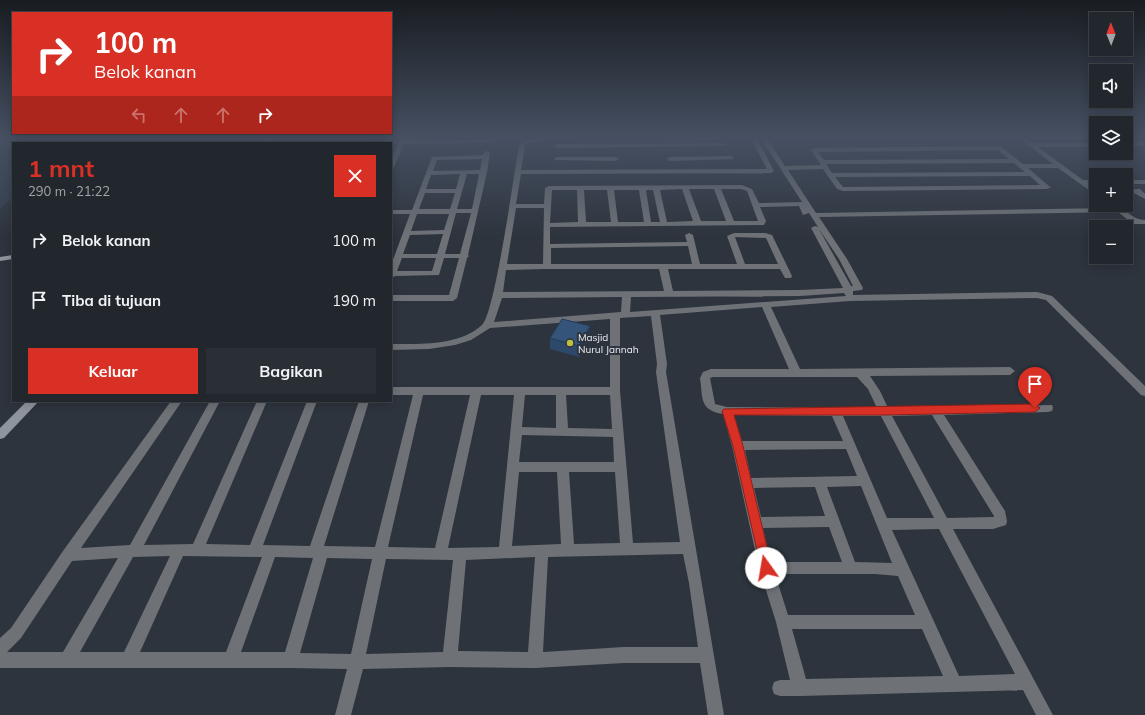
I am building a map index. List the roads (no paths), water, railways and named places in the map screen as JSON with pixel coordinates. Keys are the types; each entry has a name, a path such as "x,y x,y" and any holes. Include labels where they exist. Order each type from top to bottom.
{"street":[{"path":"392,347 460,341 481,332 488,324 498,295 518,172 771,170"},
{"path":"488,324 765,304 848,292 859,288 843,259 786,170"},
{"path":"827,170 839,188 843,189 1048,187 1028,170"},
{"path":"1065,170 1089,188"},
{"path":"392,275 436,273 464,172"},
{"path":"392,272 428,173 484,172 465,256 453,298 392,298"},
{"path":"830,175 1032,174"},
{"path":"1082,182 1089,182"},
{"path":"1133,182 1145,182"},
{"path":"546,225 731,224 761,223 762,221 750,190 746,188 549,188 546,225 547,268"},
{"path":"580,188 582,225"},
{"path":"642,188 648,224"},
{"path":"656,188 664,224"},
{"path":"685,188 698,224"},
{"path":"717,188 731,224"},
{"path":"610,189 615,225"},
{"path":"422,191 458,191"},
{"path":"1137,191 1145,197"},
{"path":"756,205 801,204 848,292"},
{"path":"513,206 547,206"},
{"path":"814,215 1089,208"},
{"path":"392,212 475,211"},
{"path":"1123,212 1136,222 1145,222"},
{"path":"407,233 447,232"},
{"path":"689,235 690,244 697,267"},
{"path":"742,266 731,236 768,235 788,276"},
{"path":"547,246 690,244"},
{"path":"398,256 465,256"},
{"path":"0,259 12,257"},
{"path":"502,267 783,266"},
{"path":"663,267 669,294"},
{"path":"498,295 848,292 1037,295 1049,298 1145,392"},
{"path":"627,295 620,315 615,391 627,549"},
{"path":"765,304 796,373"},
{"path":"655,312 662,364 661,372 688,548 696,583 716,715"},
{"path":"1010,371 718,373 707,375 706,385 710,406 715,409 727,411 884,412 1048,408"},
{"path":"860,373 867,379 874,389 884,412 1045,715"},
{"path":"392,391 615,391"},
{"path":"343,715 357,662 380,553 419,391"},
{"path":"561,391 562,432"},
{"path":"440,553 476,392"},
{"path":"504,552 520,392"},
{"path":"0,427 26,402"},
{"path":"0,435 33,402"},
{"path":"0,649 16,633 176,402"},
{"path":"67,661 132,551 215,402"},
{"path":"197,550 262,402"},
{"path":"254,551 312,402"},
{"path":"290,660 318,551 364,402"},
{"path":"883,524 1001,521 1000,515 935,410"},
{"path":"727,411 738,446 766,568 783,622 800,688"},
{"path":"836,412 902,570 955,684"},
{"path":"516,432 618,433"},
{"path":"738,446 849,445"},
{"path":"563,467 568,550"},
{"path":"512,468 621,467"},
{"path":"819,481 851,568"},
{"path":"746,483 865,481"},
{"path":"755,523 833,521"},
{"path":"68,556 132,551 179,550 460,554 688,548"},
{"path":"128,662 179,550"},
{"path":"230,661 272,551"},
{"path":"535,660 542,551"},
{"path":"450,659 460,554"},
{"path":"766,568 851,568 902,570"},
{"path":"783,622 927,622"},
{"path":"0,660 128,662 290,660 357,662 450,659 535,660 624,656 706,655"},
{"path":"780,688 1028,682"}],"place":[{"name":"Masjid Nurul Jannah","path":"570,343"}]}
